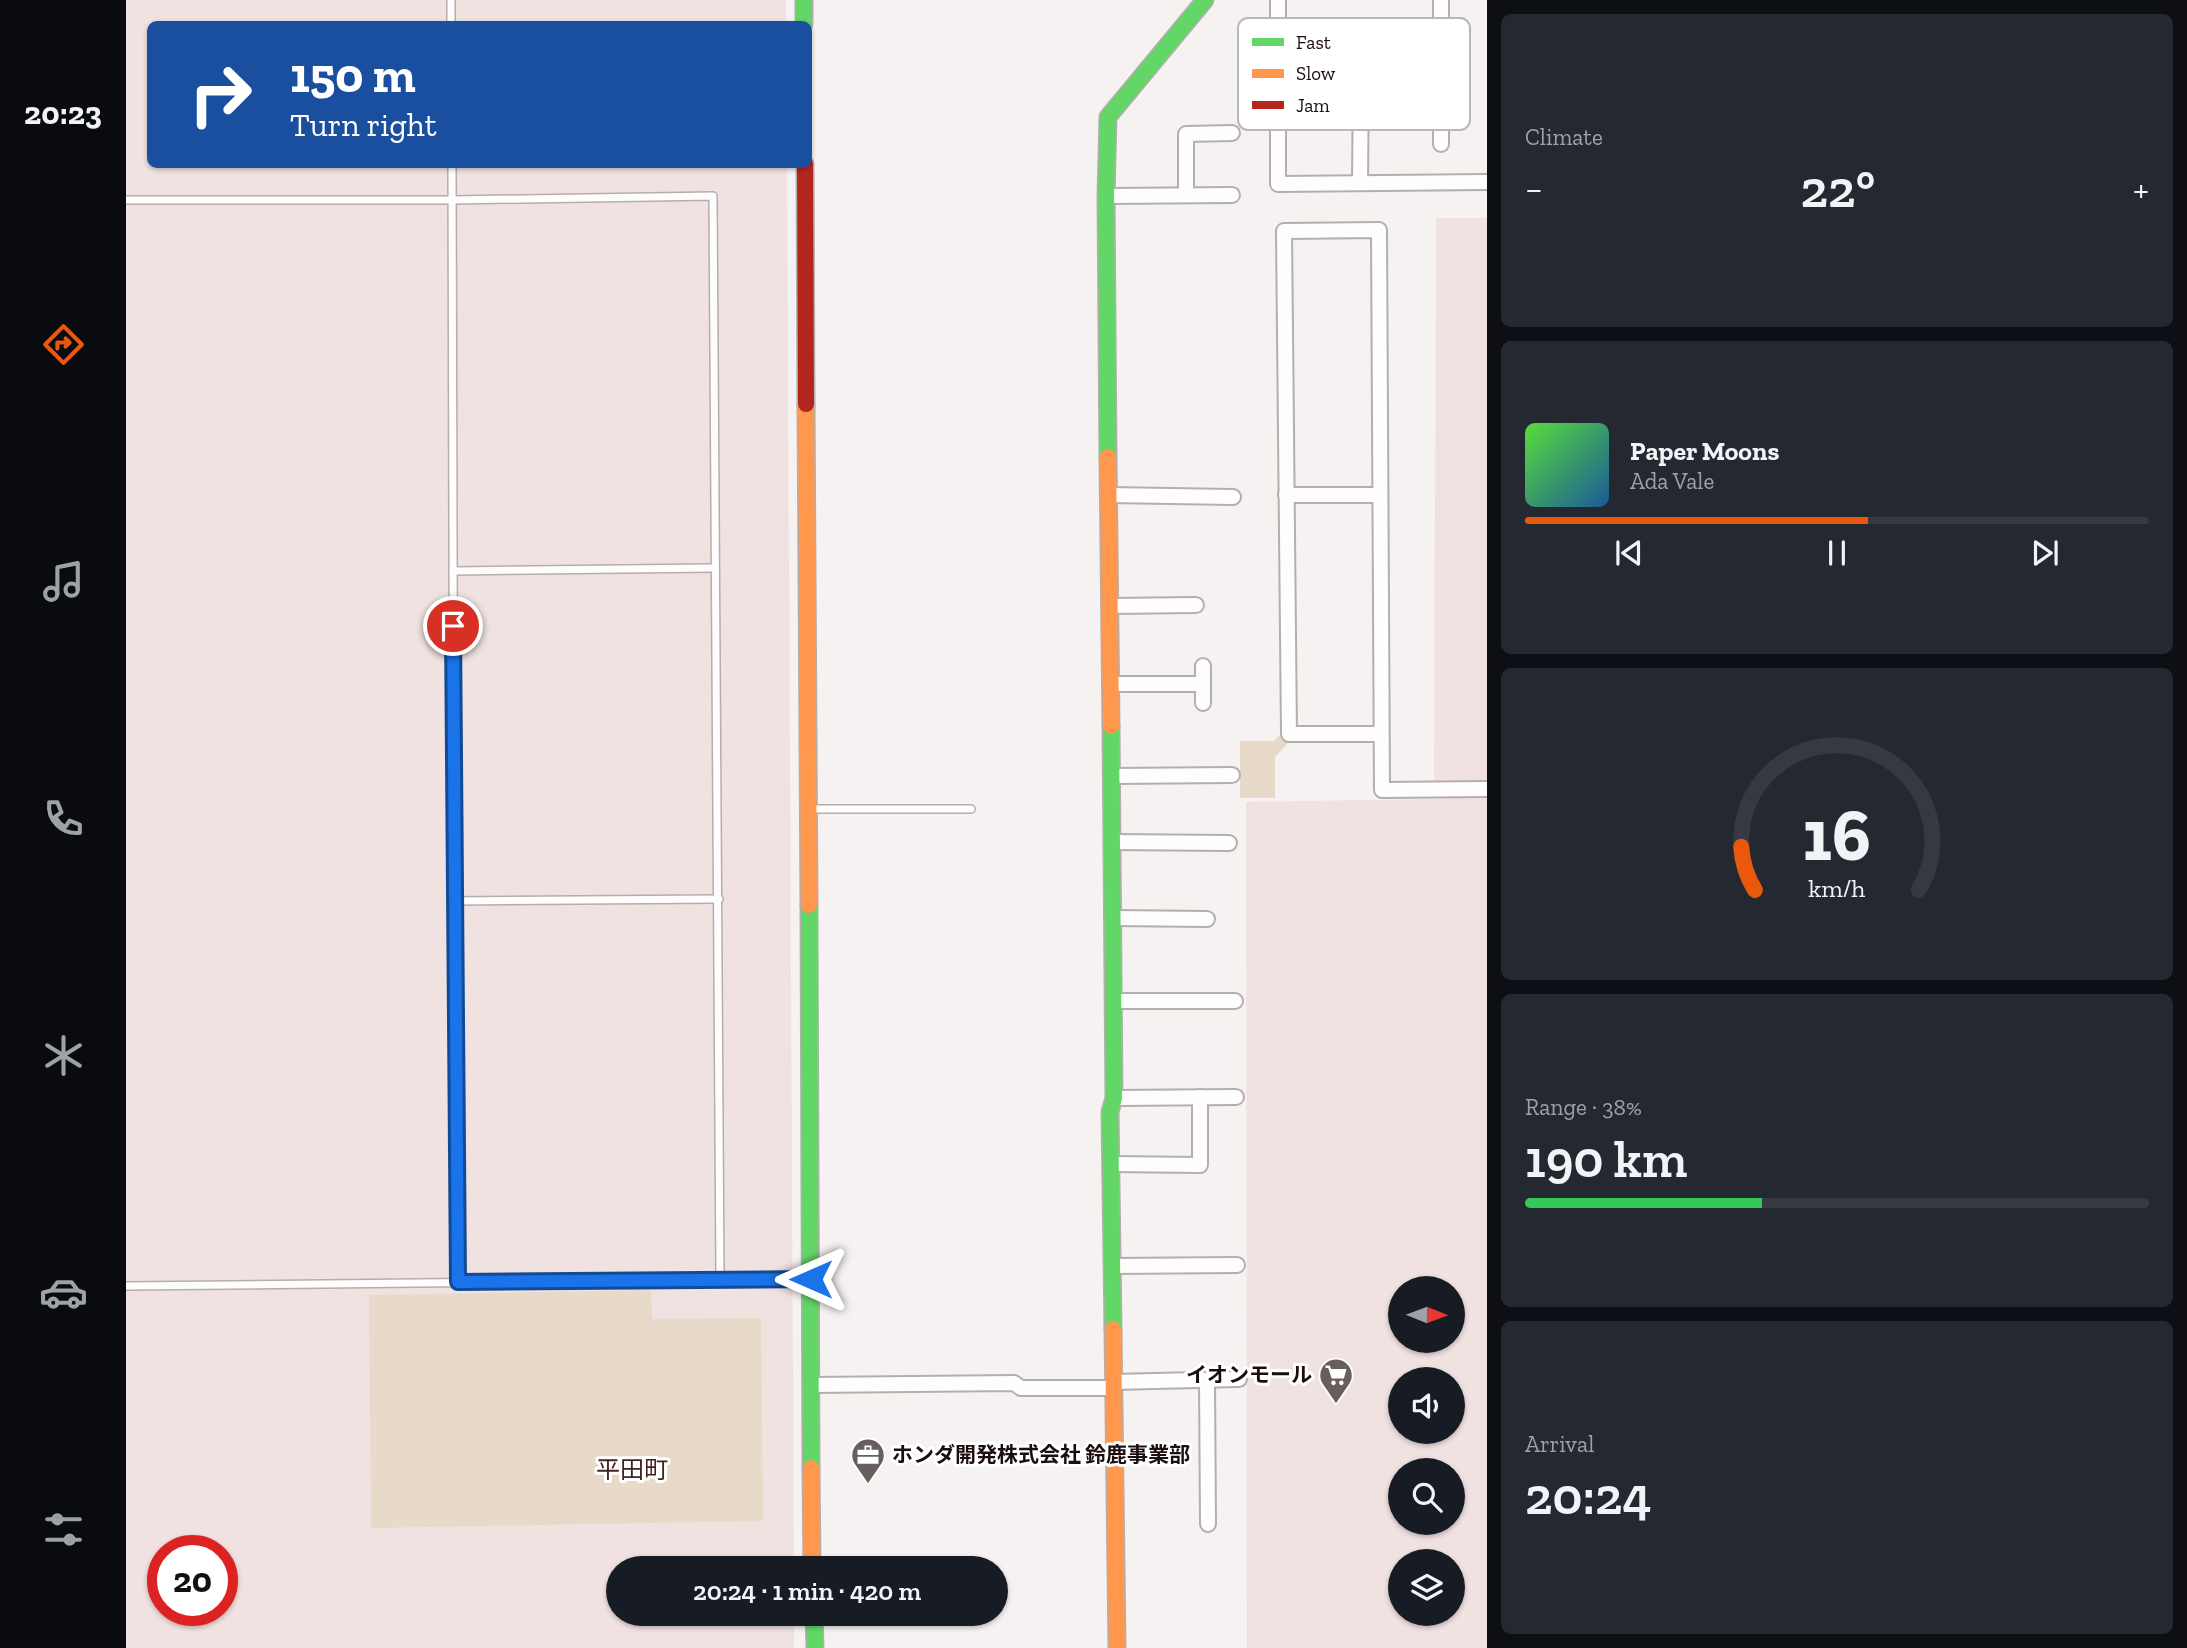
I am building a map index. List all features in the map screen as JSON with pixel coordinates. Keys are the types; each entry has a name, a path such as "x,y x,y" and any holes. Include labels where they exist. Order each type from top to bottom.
{"street":[{"path":"804,0 804,21"},
{"path":"1117,1648 1110,1112 1114,1098 1108,495 1108,117 1205,0"},
{"path":"1278,0 1278,18"},
{"path":"1441,0 1441,18"},
{"path":"1278,130 1278,184 1487,182"},
{"path":"1360,183 1361,130"},
{"path":"1441,130 1441,145"},
{"path":"1186,195 1186,134 1232,132"},
{"path":"805,168 812,1556"},
{"path":"1107,197 1232,195"},
{"path":"1381,733 1289,734 1284,231 1379,230 1382,790 1487,789"},
{"path":"1108,495 1233,497"},
{"path":"1286,495 1379,495"},
{"path":"1110,606 1196,605"},
{"path":"1202,703 1203,666"},
{"path":"1111,684 1203,684"},
{"path":"1112,776 1232,775"},
{"path":"1112,842 1229,843"},
{"path":"1112,918 1207,919"},
{"path":"1113,1001 1235,1001"},
{"path":"1111,1164 1200,1165 1200,1097"},
{"path":"1114,1098 1236,1097"},
{"path":"1112,1266 1237,1265"},
{"path":"811,1385 1014,1383 1021,1388 1239,1379"},
{"path":"1207,1380 1208,1524"},
{"path":"814,1626 815,1648"}],"lane":[{"path":"451,0 451,21"},
{"path":"452,168 458,1282"},
{"path":"126,200 453,200 713,196 720,1279"},
{"path":"453,571 714,568"},
{"path":"807,809 971,809"},
{"path":"454,901 719,899"},
{"path":"126,1286 811,1279"}],"shaded area":[{"path":"126,0 786,0 786,21 147,21 147,168 787,168 794,1556 606,1556 606,1626 794,1626 794,1648 126,1648"},
{"path":"1436,218 1487,218 1487,1648 1247,1648 1246,802 1434,799"},
{"path":"1281,734 1290,741 1275,757 1275,798 1240,798 1240,741 1274,741"},
{"path":"651,1290 652,1319 761,1318 763,1521 371,1528 369,1295"}],"traffic: fast":[{"path":"804,0 804,21"},
{"path":"1108,457 1108,117 1205,0"},
{"path":"1111,726 1114,1098 1110,1112 1113,1329"},
{"path":"809,905 811,1468"},
{"path":"814,1626 815,1648"}],"traffic: slow":[{"path":"806,404 809,905"},
{"path":"1108,457 1111,726"},
{"path":"1113,1329 1117,1648"},
{"path":"811,1468 812,1556"}],"traffic: jam":[{"path":"805,168 806,404"}],"place":[{"name":"イオンモール","path":"1336,1405"},
{"name":"ホンダ開発株式会社 鈴鹿事業部","path":"868,1485"}],"district":[{"name":"平田町","path":"632,1470"}],"route":[{"path":"453,626 458,1282 811,1279"}]}
